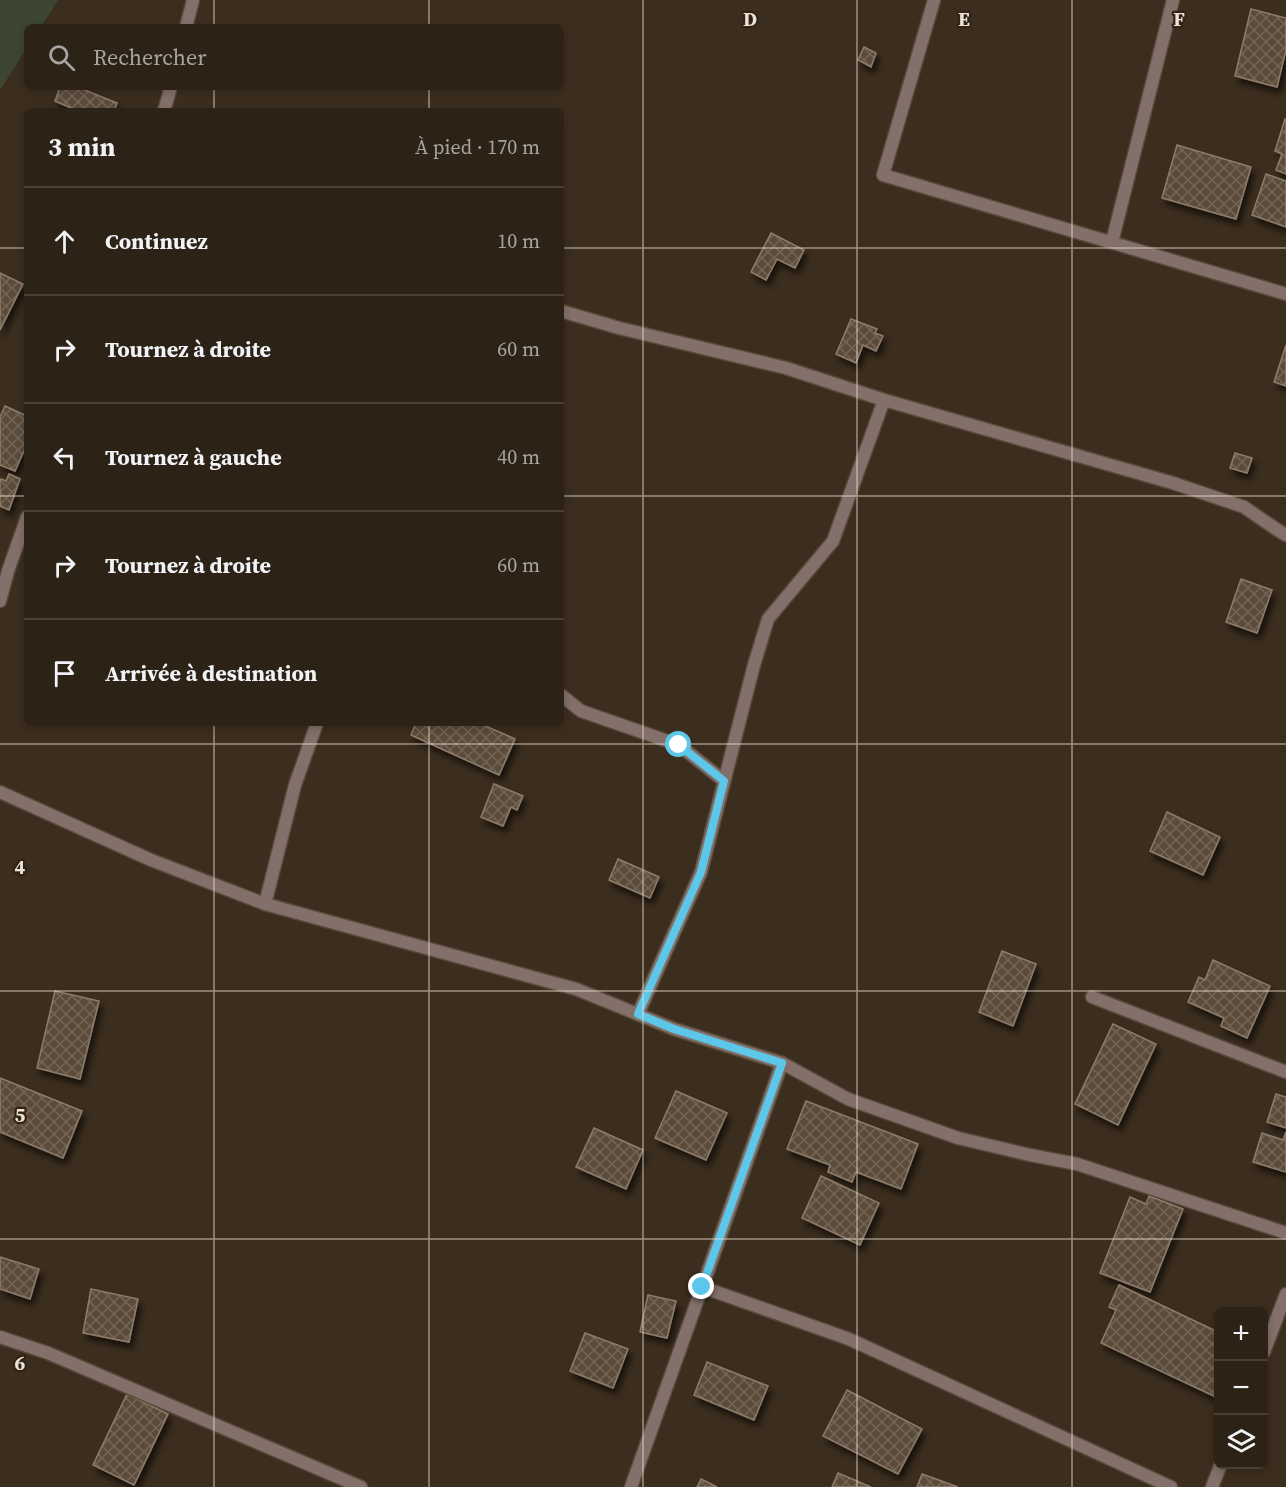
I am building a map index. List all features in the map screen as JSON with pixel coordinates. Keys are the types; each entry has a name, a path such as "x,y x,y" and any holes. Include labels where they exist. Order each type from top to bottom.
{"street":[{"path":"187,24 193,0"},
{"path":"934,0 883,175 1286,294"},
{"path":"1112,242 1173,0"},
{"path":"165,108 170,90"},
{"path":"564,312 619,328 786,368 884,400 1173,483 1244,507 1286,535"},
{"path":"638,1014 701,872 768,619 833,541 884,400"},
{"path":"0,601 4,568 24,525"},
{"path":"564,697 581,711 679,745 724,781"},
{"path":"265,904 295,785 316,726"},
{"path":"0,792 151,860 265,904 576,989 674,1029 782,1063 848,1099 957,1138 1077,1164 1286,1233"},
{"path":"1092,997 1286,1072"},
{"path":"631,1487 782,1063"},
{"path":"702,1287 849,1339 1171,1487"},
{"path":"1268,1340 1286,1294"},
{"path":"0,1338 48,1353 361,1487"},
{"path":"1212,1487 1219,1469"}],"green space":[{"path":"0,0 58,0 43,24 24,24 24,53 0,90"}],"building":[{"path":"1251,9 1286,18 1286,50 1277,87 1235,76"},
{"path":"864,47 876,53 871,67 858,60"},
{"path":"59,90 84,90 117,103 115,108 71,108 55,101"},
{"path":"1285,119 1286,174 1276,170 1282,154 1275,151"},
{"path":"1177,145 1251,167 1236,219 1162,198"},
{"path":"1266,174 1286,181 1286,227 1252,215"},
{"path":"771,233 804,250 795,268 777,259 766,280 751,272"},
{"path":"0,273 23,284 0,330"},
{"path":"851,319 877,329 875,333 883,336 876,351 863,345 856,363 836,354"},
{"path":"1286,345 1286,386 1274,382"},
{"path":"5,406 24,415 24,451 15,471 0,465 0,417"},
{"path":"1235,453 1252,458 1247,473 1230,468"},
{"path":"9,474 20,479 9,510 0,506 0,482 1,479 6,481"},
{"path":"1241,579 1272,590 1257,633 1226,622"},
{"path":"415,726 486,726 515,739 499,775 411,735"},
{"path":"494,784 523,796 517,810 511,807 503,826 481,817"},
{"path":"1167,812 1220,837 1203,875 1150,851"},
{"path":"618,859 659,877 650,898 609,880"},
{"path":"1002,951 1036,964 1013,1026 979,1012"},
{"path":"1213,960 1270,986 1247,1038 1221,1026 1224,1018 1188,1002 1199,977 1205,980"},
{"path":"55,991 99,1001 80,1079 37,1068"},
{"path":"1113,1024 1156,1044 1118,1125 1075,1104"},
{"path":"0,1078 82,1111 63,1158 0,1132"},
{"path":"676,1091 727,1113 706,1160 655,1138"},
{"path":"1276,1094 1286,1097 1286,1128 1267,1122"},
{"path":"806,1101 918,1144 901,1189 856,1172 852,1182 828,1172 830,1165 787,1149"},
{"path":"594,1128 643,1150 626,1189 576,1167"},
{"path":"1286,1132 1286,1172 1253,1162 1262,1133 1283,1140"},
{"path":"821,1176 879,1203 860,1245 802,1218"},
{"path":"1149,1196 1183,1209 1150,1292 1100,1273 1130,1197 1146,1204"},
{"path":"0,1257 39,1269 30,1299 0,1289"},
{"path":"1119,1285 1214,1330 1214,1396 1101,1343 1116,1310 1109,1307"},
{"path":"91,1289 138,1299 129,1342 83,1333"},
{"path":"648,1295 676,1301 667,1338 640,1332"},
{"path":"585,1333 628,1349 613,1388 570,1371"},
{"path":"707,1362 768,1386 754,1420 694,1395"},
{"path":"847,1390 922,1429 898,1474 823,1436"},
{"path":"127,1394 168,1414 134,1485 93,1465"},
{"path":"838,1473 871,1487 832,1487"},
{"path":"922,1474 958,1487 917,1487"},
{"path":"701,1479 717,1487 697,1487"}],"route":[{"path":"679,745 724,781 701,872 638,1014 674,1029 782,1063 702,1287"}]}
